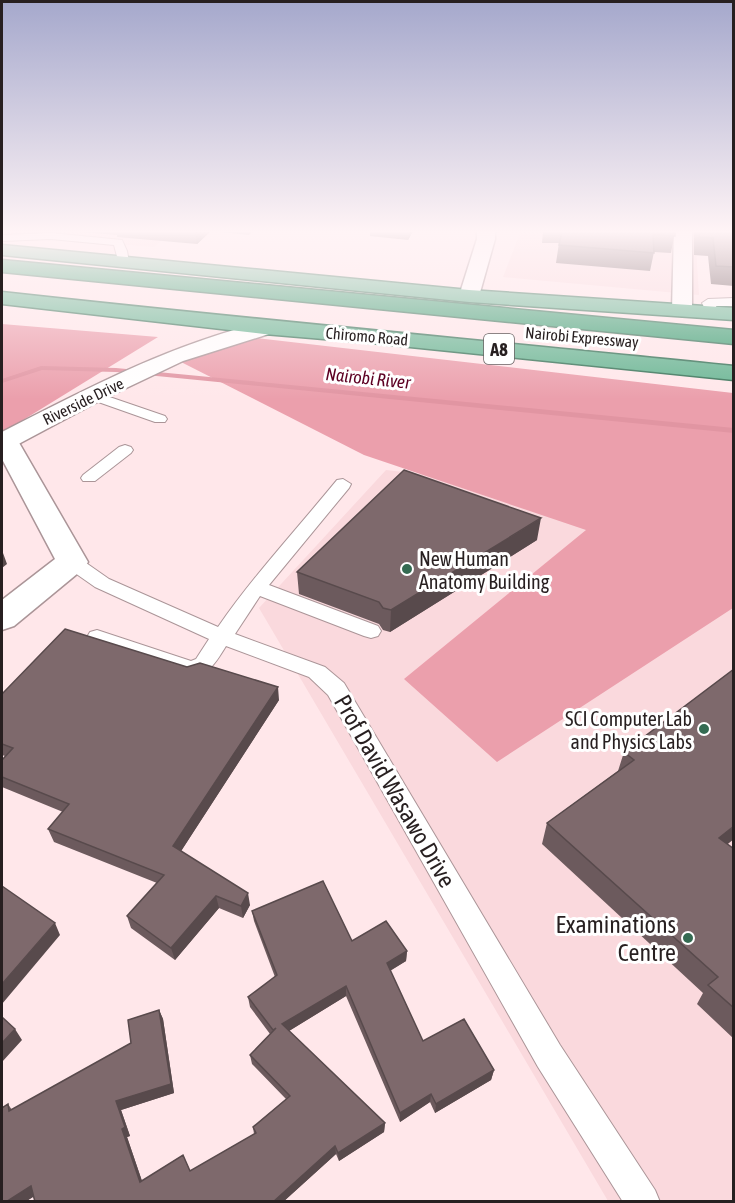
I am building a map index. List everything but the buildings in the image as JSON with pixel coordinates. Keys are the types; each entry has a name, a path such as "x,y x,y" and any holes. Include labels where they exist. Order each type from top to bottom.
{"highway":[{"name":"Nairobi Expressway","path":"67,287 734,350"},
{"name":"Nairobi Expressway","path":"229,287 734,336"},
{"path":"379,287 469,296 734,314"},
{"path":"260,290 734,322"},
{"name":"Chiromo Road","path":"2,298 264,328 371,336 734,373"}],"street":[{"path":"469,296 472,287"},
{"path":"682,287 682,310"},
{"path":"169,359 182,319"},
{"name":"Riverside Drive","path":"3,441 92,395 169,359 264,328"},
{"name":"Prof David Wasawo Drive","path":"3,441 72,562"},
{"path":"2,618 72,562"}],"lane":[{"path":"712,312 708,303 734,302"},
{"path":"92,395 160,419"},
{"path":"89,477 125,450"},
{"path":"97,637 190,669 198,668 223,637 256,587 294,545 343,484"},
{"name":"Prof David Wasawo Drive","path":"72,562 102,583 223,637 317,672 336,689 549,1056 643,1202"},
{"path":"256,587 371,631"}],"shaded area":[{"path":"613,287 699,287 699,295"},
{"path":"2,324 158,337 2,433"},
{"path":"231,335 733,393 733,608 497,762 404,679 586,530 364,455 181,362"},
{"path":"386,470 733,511 733,1201 608,1201 259,608"}],"waterway":[{"name":"Nairobi River","path":"2,381 41,368 116,370 734,431"}],"place":[{"name":"New Human Anatomy Building","path":"407,569"},
{"name":"SCI Computer Lab and Physics Labs","path":"704,729"},
{"name":"Examinations Centre","path":"688,938"}]}
